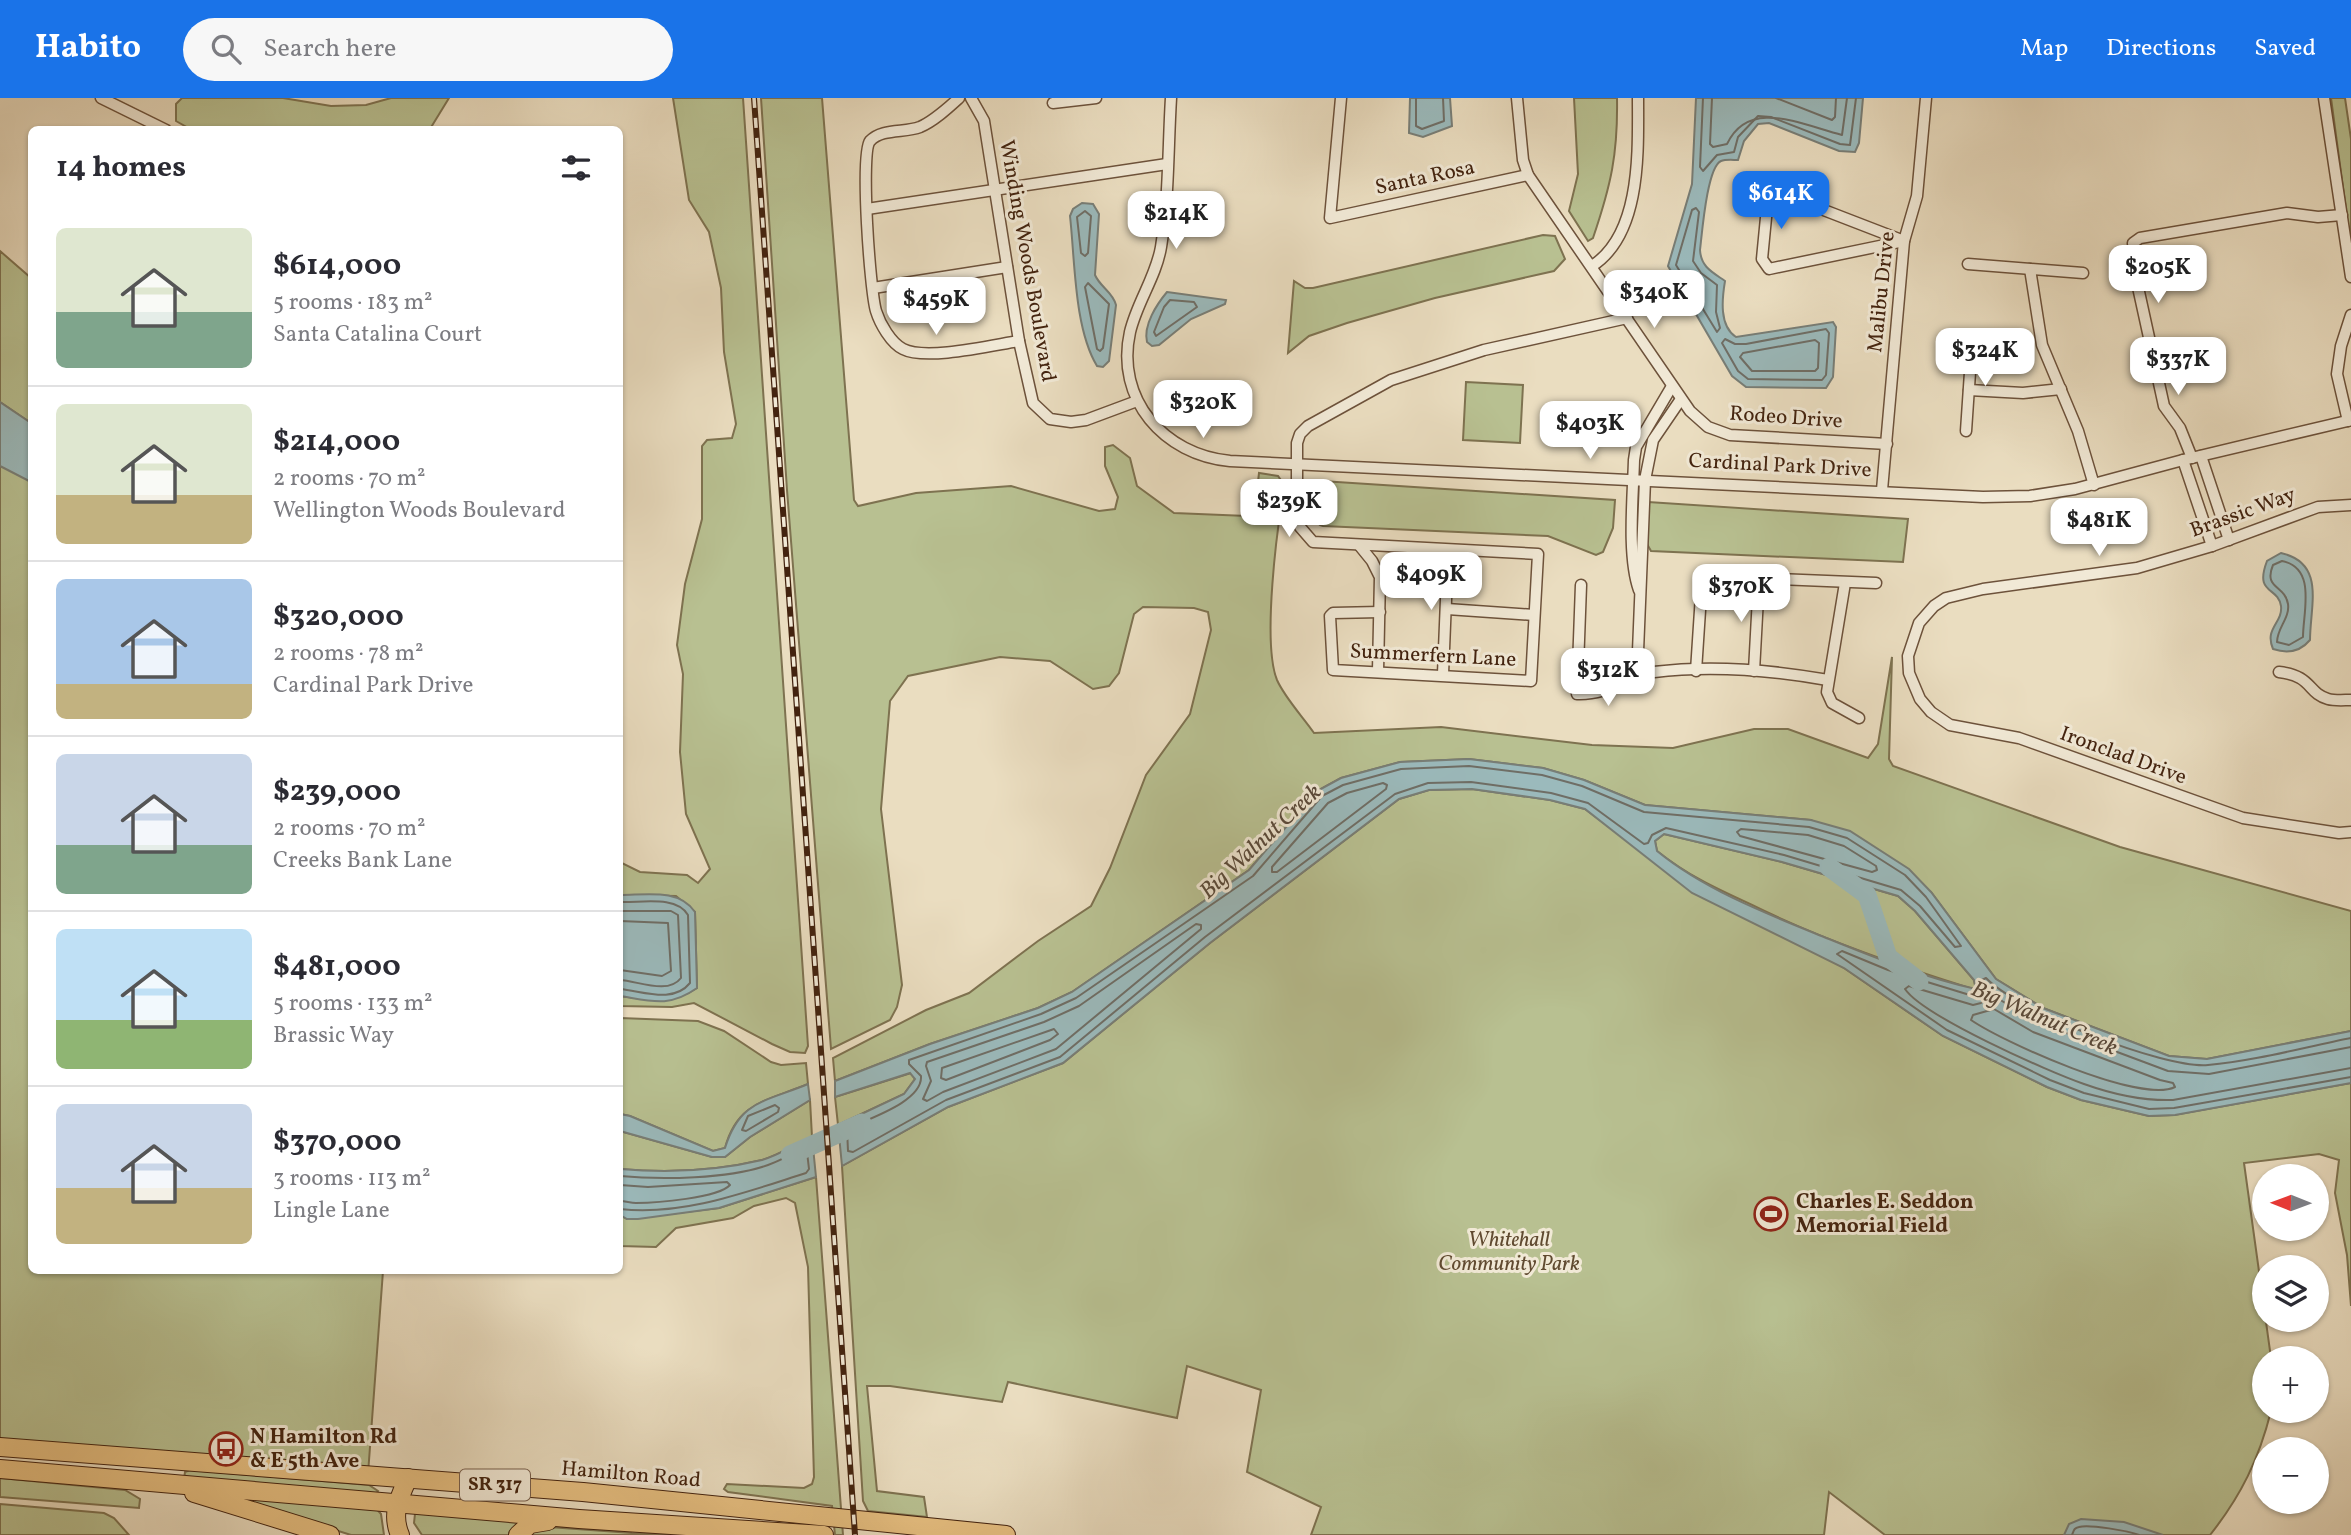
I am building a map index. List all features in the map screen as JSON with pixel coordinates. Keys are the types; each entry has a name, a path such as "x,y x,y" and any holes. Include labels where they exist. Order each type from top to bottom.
{"main road":[{"name":"Hamilton Road","path":"0,1447 583,1492 1006,1535"},
{"name":"SR 317","path":"0,1469 579,1519 824,1535"},
{"path":"400,1535 396,1523 397,1503 408,1478"},
{"path":"160,1483 330,1535"},
{"path":"518,1535 535,1522 579,1519"}],"street":[{"path":"102,98 158,126"},
{"path":"959,98 920,127 881,134 872,139 866,148 864,158 867,209 876,312 895,344 906,351 942,353 1019,341"},
{"name":"Winding Woods Boulevard","path":"971,98 982,114 1030,394 1039,410 1051,419 1072,422 1086,420 1137,401"},
{"path":"1053,103 1096,98"},
{"path":"1137,401 1128,364 1129,340 1136,314 1158,260 1171,98"},
{"name":"Santa Rosa","path":"1341,98 1330,218 1528,175"},
{"path":"1517,98 1522,160 1528,175"},
{"path":"1592,266 1602,259 1621,231 1634,194 1638,168 1638,98"},
{"name":"Malibu Drive","path":"1882,490 1904,241 1917,196 1926,98"},
{"path":"2324,98 2351,277"},
{"path":"867,209 1167,164"},
{"name":"Rodeo Drive","path":"1528,175 1681,399 1708,427 1730,435 1887,444"},
{"path":"1777,192 1904,241 1769,269 1762,259 1768,197 1777,192"},
{"path":"2229,540 2180,428 2164,406 2136,278 2133,243 2140,239 2287,213 2318,218 2342,215"},
{"path":"1968,264 2083,273"},
{"path":"873,288 1007,267"},
{"path":"2030,269 2042,345 2078,431 2094,485"},
{"path":"2349,420 2337,374 2341,346 2351,315"},
{"path":"1447,608 1534,615 1538,554 1314,541 1304,533 1298,520 1296,462 1300,434 1308,426 1391,380 1484,350 1627,317"},
{"path":"1966,431 1972,342"},
{"path":"1637,676 1642,597 1634,576 1632,546 1639,480 1636,447 1672,386"},
{"path":"1969,390 2023,393 2061,389"},
{"path":"1639,480 1653,440 1681,399"},
{"name":"Cardinal Park Drive","path":"1137,401 1156,429 1180,446 1196,454 1230,461 1882,490 1983,497 2030,496 2094,485 2349,420"},
{"path":"2192,458 2213,546"},
{"name":"Brassic Way","path":"1909,673 1908,656 1919,623 1934,606 1946,598 1983,589 2137,568 2213,546 2318,507 2351,505"},
{"path":"1359,545 1380,577 1378,671"},
{"path":"1443,674 1448,550"},
{"path":"1754,671 1759,579"},
{"path":"1696,671 1702,580 1876,583"},
{"path":"1845,583 1828,680 1828,699 1832,704 1860,718"},
{"path":"1581,585 1577,694 1606,692 1637,676 1654,672 1754,671 1828,680"},
{"name":"Summerfern Lane","path":"1380,612 1333,613 1330,617 1333,670 1443,674 1531,681 1534,615"},
{"path":"2279,672 2298,675 2319,695 2329,699 2351,700"},
{"name":"Ironclad Drive","path":"1909,673 1920,699 1931,712 1950,724 2019,738 2243,818 2339,833 2351,832"}],"green space":[{"path":"182,98 283,98 331,106 366,105 391,98 449,98 432,126 185,126 176,121 176,104"},
{"path":"673,98 743,98 808,1046 805,1053 790,1052 772,1044 694,1003 672,1007 623,1006 623,996 669,999 697,988 695,912 676,896 623,895 623,864 640,872 687,875 698,883 710,869 686,814 680,752 683,674 677,645 685,584 702,519 702,446 707,440 732,438 736,424 724,352 721,288 709,232 689,200"},
{"path":"761,98 822,98 854,500 858,506 916,493 1011,486 1099,511 1115,509 1118,497 1105,466 1105,447 1113,445 1130,458 1137,486 1174,513 1247,516 1255,509 1259,473 1278,476 1285,486 1272,584 1273,663 1280,687 1314,733 1441,727 1592,745 1673,748 1754,729 1788,729 1868,758 1878,744 1892,657 1889,759 1893,766 2120,847 2351,911 2351,1031 2207,1059 2169,1056 2043,1008 1996,979 1931,892 1811,820 1645,805 1584,780 1543,768 1469,759 1400,762 1341,778 1317,791 1249,870 1072,992 1038,1008 930,1044 835,1081 833,1058 926,1010 969,993 1038,941 1091,906 1110,868 1146,775 1190,714 1211,630 1208,612 1194,608 1143,607 1134,614 1119,673 1109,686 1093,689 1050,661 1000,657 908,676 890,701 881,809 902,985 897,1007 890,1020 831,1049 787,490"},
{"path":"1574,98 1617,98 1612,169 1593,238 1588,241 1569,211 1578,174"},
{"path":"2331,98 2345,98 2351,139 2351,247"},
{"path":"1543,235 1555,236 1565,259 1554,271 1435,298 1347,323 1309,336 1288,353 1294,281 1305,288 1313,288"},
{"path":"0,251 28,275 28,421 0,402"},
{"path":"1466,382 1523,385 1520,443 1463,440"},
{"path":"0,463 28,480 28,1274 383,1274 368,1474 0,1447"},
{"path":"1306,480 1615,500 1613,528 1603,552 1596,555 1548,536 1323,526 1313,517 1311,492 1304,490"},
{"path":"1648,502 1908,519 1903,562 1651,551 1647,544"},
{"name":"Whitehall Community Park","path":"1472,789 1550,800 1585,809 1629,842 1844,968 1943,1036 2047,1087 2081,1100 2149,1116 2174,1115 2351,1083 2351,1306 2347,1255 2335,1193 2339,1160 2319,1154 2244,1163 2252,1241 2255,1241 2257,1255 2252,1255 2252,1332 2267,1332 2269,1346 2252,1346 2252,1423 2267,1423 2263,1437 2252,1437 2252,1466 2248,1476 2210,1535 1885,1535 1829,1492 1824,1535 1311,1535 1321,1507 1247,1472 1261,1390 1187,1366 1177,1418 1008,1382 1002,1402 890,1386 867,1386 877,1491 924,1497 927,1517 868,1511 863,1501 842,1166 948,1107 1063,1063 1210,943 1399,799 1429,790"},
{"path":"1664,834 1782,862 1898,896 1915,911 1974,980 1976,990 1833,941 1713,887 1657,851 1655,841"},
{"path":"623,1018 698,1021 724,1031 771,1062 781,1065 806,1063 808,1084 767,1100 746,1112 730,1133 725,1148 713,1151 623,1115"},
{"path":"911,1073 915,1079 904,1094 838,1125 835,1097"},
{"path":"810,1100 812,1137 768,1158 727,1167 691,1170 623,1169 623,1132 712,1157 725,1157 750,1137"},
{"path":"816,1177 843,1535 835,1535 832,1506 728,1492 724,1489 727,1484 804,1488 812,1484 814,1477 808,1267 795,1203 786,1198 754,1206 733,1218 676,1228 656,1247 623,1246 623,1217 627,1219 719,1208"},
{"path":"190,1470 369,1485 378,1491 376,1494 184,1479 185,1472"},
{"path":"0,1478 125,1490 140,1499 139,1508 0,1497"},
{"path":"246,1497 375,1507 381,1514 384,1535 351,1535 253,1504 246,1500"},
{"path":"0,1504 104,1513 114,1518 129,1535 0,1535"},
{"path":"419,1510 522,1518 510,1535 422,1535 414,1523 415,1514"},
{"path":"549,1527 632,1533 728,1535 529,1535 535,1530"}],"water":[{"path":"1410,98 1450,98 1452,126 1423,137 1409,133"},
{"path":"1696,98 1863,98 1859,143 1855,152 1839,151 1769,123 1758,124 1744,141 1738,160 1723,160 1716,166 1704,216 1700,250 1702,261 1725,281 1723,312 1731,332 1736,337 1833,322 1836,327 1833,377 1826,388 1746,387 1732,376 1668,266 1692,184"},
{"path":"1082,203 1093,204 1099,214 1095,275 1116,305 1109,361 1103,367 1097,366 1089,350 1077,293 1070,216 1073,209"},
{"path":"1167,292 1226,300 1225,304 1191,319 1159,345 1152,346 1147,342 1147,329 1155,309"},
{"path":"0,402 28,421 28,480 0,466"},
{"path":"2281,553 2295,558 2305,566 2310,576 2313,600 2310,640 2302,647 2289,652 2273,649 2271,636 2281,606 2276,595 2268,589 2263,580 2267,561"},
{"path":"1469,759 1543,768 1584,780 1645,805 1811,820 1850,831 1909,869 1931,892 1996,979 2043,1008 2169,1056 2207,1059 2351,1031 2351,1083 2175,1115 2149,1116 2081,1100 2047,1087 1943,1036 1844,968 1692,893 1585,809 1550,800 1472,789 1429,790 1399,799 1210,943 1063,1063 948,1107 842,1166 838,1125 904,1094 915,1079 910,1073 835,1097 835,1081 930,1044 1038,1008 1072,992 1249,870 1317,791 1341,778 1400,762","holes":["1664,834 1782,862 1898,896 1915,911 1974,980 1976,989 1883,960 1739,901 1676,865 1657,851 1655,841"]},
{"path":"623,895 671,896 688,904 695,912 697,988 669,1001 623,996"},
{"path":"808,1084 810,1100 750,1137 725,1157 712,1157 623,1132 623,1115 713,1151 725,1148 738,1120 747,1111"},
{"path":"812,1137 816,1177 719,1208 638,1219 623,1217 623,1169 691,1170 727,1167 768,1158"},
{"path":"2081,1519 2124,1522 2163,1535 2064,1535 2069,1524"}],"waterway":[{"name":"Big Walnut Creek","path":"1829,867 1867,895 1888,957 1919,981"},
{"name":"Big Walnut Creek","path":"790,1155 862,1123"}],"railway":[{"path":"754,98 855,1535"}],"place":[{"name":"Charles E. Seddon Memorial Field","path":"1771,1214"},
{"name":"N Hamilton Rd & E 5th Ave","path":"226,1449"}]}
